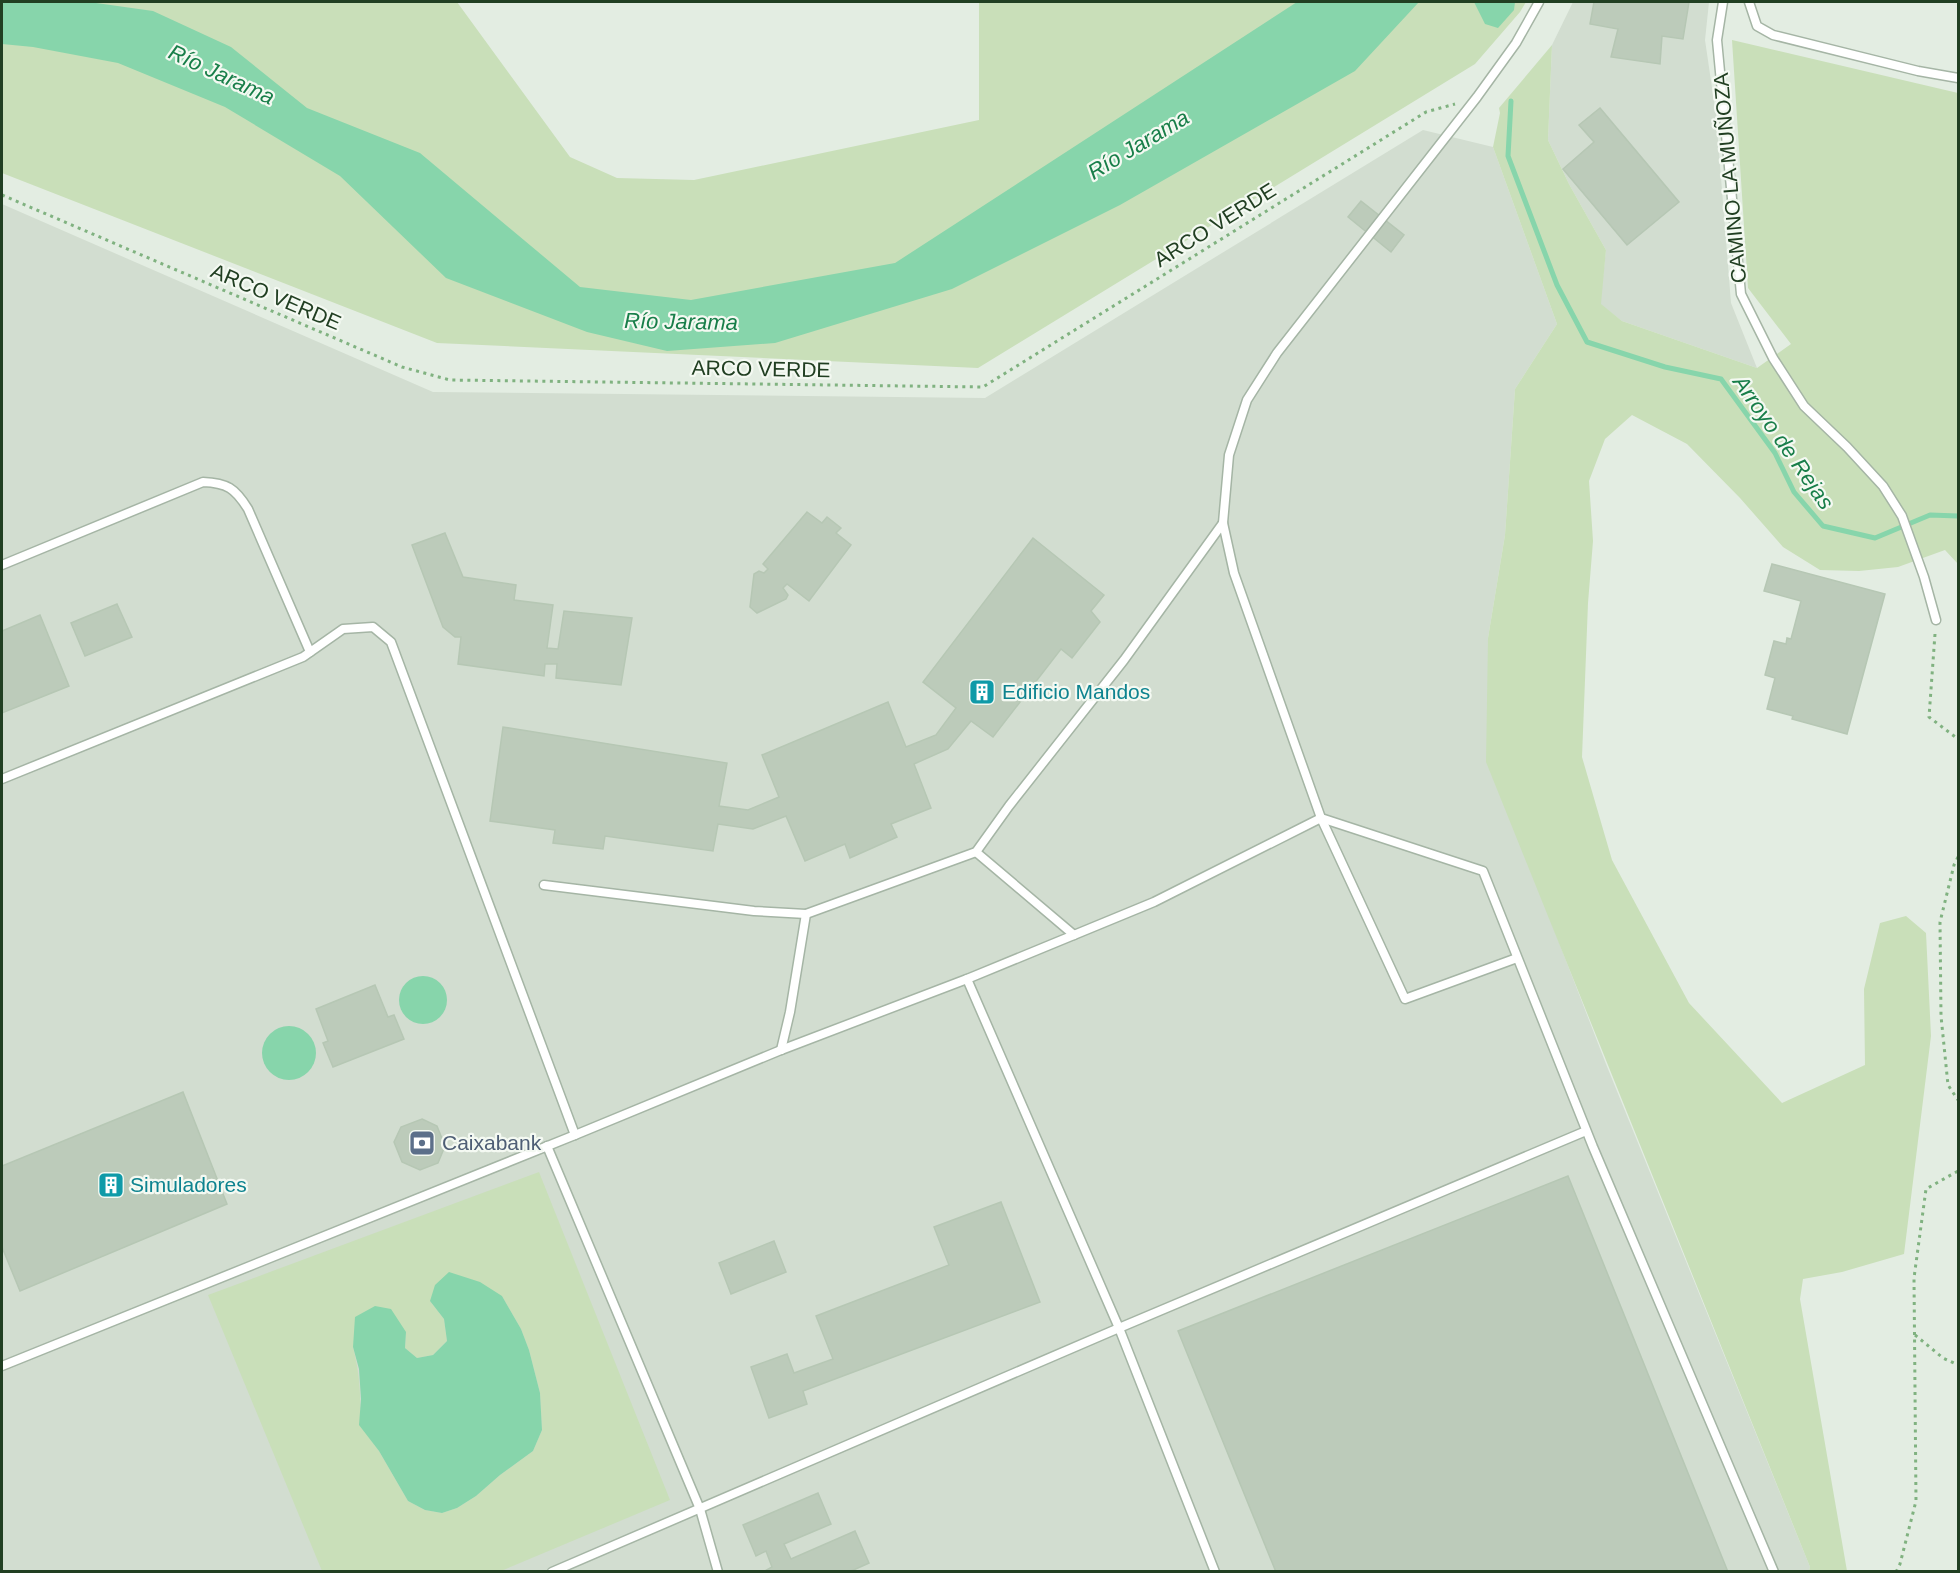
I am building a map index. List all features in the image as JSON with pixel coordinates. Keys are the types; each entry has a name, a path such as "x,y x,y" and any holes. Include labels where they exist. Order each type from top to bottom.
{"lane":[{"path":"1517,958 1405,999 1321,818 1234,573 1222,523 1229,455 1247,400 1277,353 1478,98 1516,43 1539,2"},
{"name":"CAMINO LA MUÑOZA","path":"1723,2 1717,40 1741,294 1773,358 1804,406 1883,486 1902,516 1936,620"},
{"path":"1749,2 1757,26 1773,35 1918,71 1959,78"},
{"path":"2,565 203,482 222,483 239,494 248,508 310,652"},
{"path":"544,885 754,911 806,914 976,852 1009,806 1124,660 1222,523"},
{"path":"2,779 303,657 343,630 373,627 391,642 575,1135"},
{"path":"2,1366 781,1050 967,979 1154,902 1321,818 1483,871 1586,1131 1774,1572"},
{"path":"976,852 1074,935"},
{"path":"781,1050 790,1012 806,914"},
{"path":"967,979 1119,1328 1215,1572"},
{"path":"552,1572 1119,1328 1586,1131"},
{"path":"547,1146 700,1509 718,1572"}],"path":[{"name":"ARCO VERDE","path":"2,195 402,367 450,380 983,387 1425,112 1478,98"},
{"path":"1936,620 1929,717 1959,739"},
{"path":"1959,857 1954,865 1940,922 1941,1016 1948,1085 1959,1100"},
{"path":"1896,1572 1916,1501 1914,1278 1926,1189 1959,1171"},
{"path":"1915,1335 1943,1358 1959,1365"}],"shaded area":[{"path":"2,2 457,2 570,157 617,178 694,180 979,120 979,2 1526,2 1475,64 978,368 437,343 2,173"},
{"path":"1573,2 1709,2 1705,40 1716,115 1731,303 1757,368 1622,321 1600,304 1606,250 1569,184 1548,140 1552,45"},
{"path":"1732,40 1958,93 1958,564 1945,550 1898,567 1859,571 1820,570 1783,547 1740,498 1687,444 1632,415 1605,439 1589,481 1593,541 1588,603 1582,757 1612,860 1689,1003 1782,1103 1865,1065 1864,989 1880,923 1906,916 1926,933 1931,1036 1904,1254 1842,1272 1803,1279 1800,1299 1847,1571 1809,1571 1810,1567 1486,762 1488,638 1505,535 1515,389 1557,324 1493,147 1499,108 1552,45 1548,140 1569,184 1606,250 1601,304 1622,321 1757,368 1791,344 1748,288"},
{"path":"1423,130 1493,147 1557,324 1515,389 1505,535 1488,638 1538,888 1606,1064 1810,1567 1809,1571 2,1571 2,204 433,392 985,398"},
{"path":"539,1172 670,1500 501,1571 322,1571 208,1295","holes":["502,1296 521,1329 540,1393 542,1430 533,1451 476,1496 457,1508 442,1513 425,1510 408,1501 379,1451 360,1425 360,1386 353,1347 406,1332 405,1348 417,1358 433,1355 447,1341 444,1319 430,1301"]}],"water":[{"name":"Río Jarama","path":"2,2 89,2 153,11 231,47 307,108 420,153 580,287 691,300 895,263 1297,2 1419,2 1355,71 1120,205 952,289 775,343 667,351 587,332 446,278 340,176 225,107 118,63 33,47 2,44"},
{"path":"1474,2 1515,2 1514,10 1498,28 1485,24"},
{"path":"418,976 428,976 440,983 447,995 447,1005 440,1017 428,1024 418,1024 403,1013 399,1005 399,995 410,980"},
{"path":"289,1026 308,1034 316,1053 308,1072 289,1080 270,1072 262,1053 270,1034"},
{"path":"449,1272 480,1282 502,1296 521,1329 529,1350 540,1393 542,1430 533,1451 476,1496 457,1508 442,1513 425,1510 408,1501 379,1451 359,1425 361,1399 359,1369 353,1347 355,1317 375,1306 391,1309 406,1332 405,1348 417,1358 433,1355 447,1341 444,1319 430,1301 435,1285"}],"building":[{"path":"1594,2 1689,2 1683,39 1662,36 1660,64 1611,57 1618,29 1590,24"},
{"path":"1600,108 1679,202 1627,245 1563,169 1594,142 1579,125"},
{"path":"1361,201 1404,235 1391,252 1348,217"},
{"path":"807,512 822,523 827,517 841,528 836,533 851,545 809,601 787,584 783,588 788,595 786,599 757,613 750,607 754,574 759,571 764,573 768,569 763,564"},
{"path":"445,533 463,577 516,585 514,600 553,605 547,648 558,649 564,611 632,618 621,685 556,678 557,664 545,664 544,676 458,664 461,637 455,637 443,627 412,545"},
{"name":"Edificio Mandos","path":"1033,538 1104,595 1091,611 1100,622 1072,658 1061,649 993,737 971,721 948,749 914,764 931,808 891,824 897,837 850,858 845,844 805,861 786,816 753,829 718,824 713,851 605,836 603,849 553,843 555,830 490,821 503,727 727,763 719,806 748,810 779,797 762,755 888,702 906,747 936,735 956,708 923,682"},
{"path":"1772,564 1885,594 1847,734 1792,719 1793,716 1767,709 1775,678 1765,675 1774,641 1786,644 1787,638 1791,639 1801,601 1764,591"},
{"path":"117,604 132,637 85,656 71,623"},
{"path":"40,615 69,686 2,713 2,631"},
{"path":"375,985 388,1017 394,1015 404,1039 333,1067 323,1043 328,1041 316,1009"},
{"name":"Simuladores","path":"183,1092 227,1204 20,1291 2,1247 2,1166"},
{"path":"422,1119 437,1126 445,1146 438,1163 420,1170 402,1162 394,1142 401,1127"},
{"path":"1568,1176 1728,1572 1276,1572 1178,1331"},
{"path":"1001,1202 1040,1302 803,1391 807,1404 769,1418 751,1367 787,1354 794,1373 833,1359 816,1316 949,1265 934,1227"},
{"path":"774,1241 786,1272 731,1294 719,1263"},
{"path":"818,1493 831,1524 784,1544 791,1559 855,1531 869,1563 849,1572 763,1572 772,1567 766,1551 756,1556 743,1525"}],"waterway":[{"name":"Arroyo de Rejas","path":"1511,101 1508,156 1557,285 1587,342 1665,367 1721,379 1775,453 1794,492 1823,526 1875,538 1930,515 1958,516"}],"place":[{"name":"Edificio Mandos","path":"982,692"},
{"name":"Caixabank","path":"422,1143"},
{"name":"Simuladores","path":"111,1185"}]}
